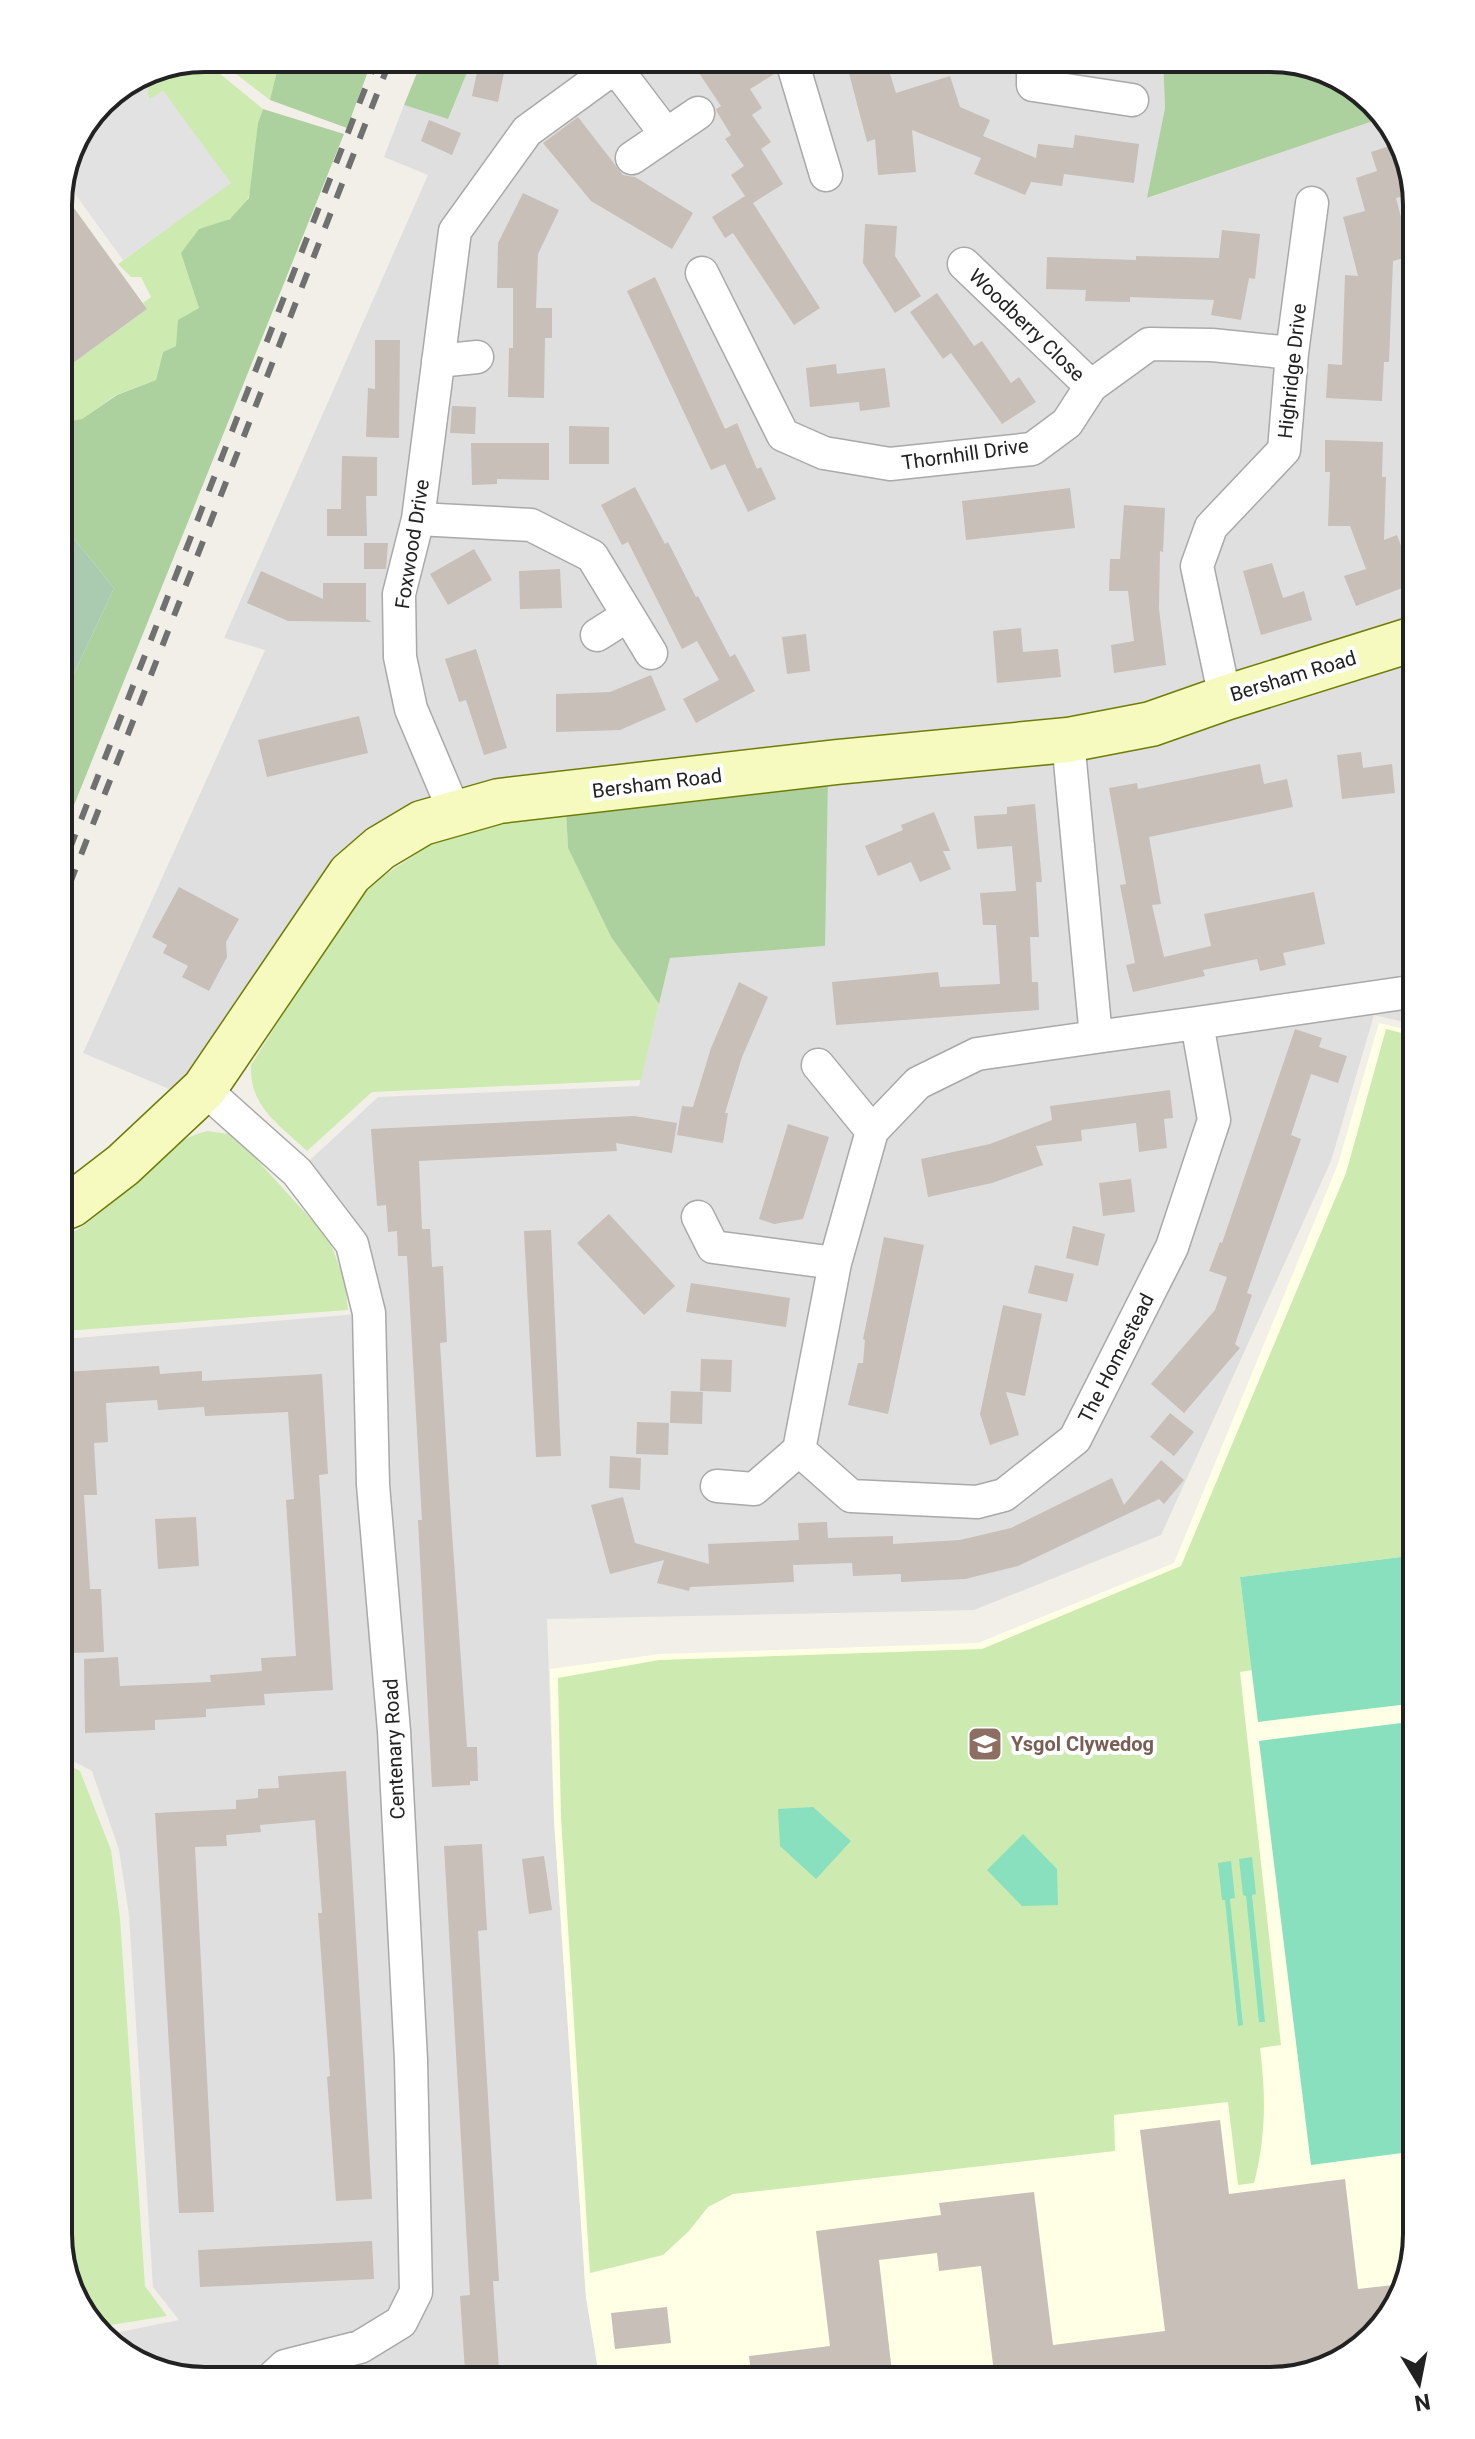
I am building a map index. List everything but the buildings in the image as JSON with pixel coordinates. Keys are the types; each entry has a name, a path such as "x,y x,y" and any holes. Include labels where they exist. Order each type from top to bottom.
{"main road":[{"name":"Bersham Road","path":"72,1204 123,1165 204,1089 350,874 380,848 422,823 499,801 837,762 1068,740 1151,724 1403,642"}],"street":[{"name":"Foxwood Drive","path":"455,813 411,709 400,657 399,594 418,519 455,231 527,131 609,72"},
{"name":"Foxwood Drive","path":"629,72 666,134"},
{"path":"795,72 826,175"},
{"path":"1033,72 1033,85 1132,100"},
{"path":"632,158 698,113"},
{"name":"Highridge Drive","path":"1225,698 1197,566 1211,527 1284,450 1292,353 1312,203"},
{"name":"Woodberry Close","path":"964,264 1091,386"},
{"name":"Thornhill Drive","path":"702,273 783,435 824,453 890,464 1032,449 1067,423 1091,386 1149,344 1212,345 1292,353"},
{"path":"438,361 477,357"},
{"path":"418,519 531,525 592,556 651,653"},
{"path":"597,635 627,616"},
{"path":"1068,740 1096,1037"},
{"path":"717,1486 754,1489 799,1450 835,1263 872,1131 918,1083 977,1054 1403,993"},
{"name":"The Homestead","path":"799,1450 851,1496 977,1502 1004,1495 1075,1439 1172,1247 1214,1120 1197,1023"},
{"path":"818,1065 872,1131"},
{"name":"Centenary Road","path":"204,1089 297,1172 352,1244 369,1313 373,1485 394,1731 411,2060 416,2292 401,2322 360,2347 284,2367"},
{"path":"698,1217 713,1247 835,1263"}],"shaded area":[{"path":"467,72 1164,72 1165,108 1148,198 1373,121 1396,162 1403,205 1403,1022 1374,1015 1331,1161 1161,1535 974,1610 547,1619 554,1819 586,2297 598,2367 196,2367 162,2360 131,2345 116,2333 179,2320 153,2287 129,1915 119,1850 92,1771 72,1760 72,1338 369,1313 297,1172 378,1097 639,1086 670,958 824,946 828,781 420,814 181,1094 83,1053 265,650 224,638 428,175 384,157 404,105 448,119"},
{"path":"150,84 149,99 163,91 231,183 123,260 73,191 82,154 94,131 131,94"},
{"path":"72,536 114,588 72,678"},
{"name":"Ysgol Clywedog","path":"1379,1023 1403,1029 1403,2234 1398,2268 1385,2300 1364,2328 1351,2339 1329,2353 1287,2366 598,2367 586,2297 554,1819 550,1669 660,1654 978,1643 1174,1563 1338,1164"}],"green space":[{"path":"218,72 263,109 253,184 241,210 218,224 199,229 199,309 176,346 163,352 156,380 116,395 82,419 72,421 72,364 147,309 143,303 151,297 141,277 131,277 118,264 230,183 163,91 149,100 147,90 154,82 179,75"},
{"path":"233,72 277,72 270,100"},
{"path":"277,72 368,72 347,128 270,100"},
{"path":"417,72 467,72 448,119 404,105"},
{"path":"1164,72 1279,72 1313,79 1329,86 1358,105 1373,121 1147,198 1165,108"},
{"path":"263,109 344,134 72,810 72,678 114,588 72,536 72,421 82,419 117,395 156,380 163,352 176,346 178,320 199,308 181,253 199,229 230,219 249,198 258,123"},
{"path":"828,781 825,946 670,958 659,1004 611,937 568,848 566,812"},
{"path":"566,812 568,848 611,937 659,1004 641,1080 372,1092 307,1151 260,1104 251,1065 333,935 371,884 439,839 488,821"},
{"name":"Ysgol Clywedog","path":"1386,1029 1403,1033 1403,1557 1240,1577 1252,1670 1240,1672 1281,2045 1260,2048 1264,2116 1254,2183 1238,2185 1228,2102 1114,2115 1115,2151 733,2194 708,2207 689,2231 663,2255 590,2273 561,1818 558,1678 659,1660 982,1649 1181,1566 1346,1173"},
{"path":"207,1131 229,1134 248,1150 329,1239 345,1282 348,1310 72,1330 72,1232 95,1216 155,1160 189,1137"},
{"path":"1403,1557 1403,1705 1258,1722 1240,1577"},
{"path":"1403,1723 1403,2153 1311,2165 1259,1741"},
{"path":"72,1767 80,1771 111,1850 120,1918 145,2286 167,2316 108,2325 86,2293 75,2260 72,2234"},
{"path":"813,1807 851,1841 816,1879 780,1846 778,1809"},
{"path":"1023,1834 1057,1869 1058,1905 1022,1906 987,1870"},
{"path":"1252,1857 1256,1894 1252,1895 1265,2022 1259,2022 1246,1896 1243,1895 1239,1859"},
{"path":"1231,1861 1235,1898 1230,1899 1243,2025 1238,2026 1225,1900 1222,1900 1218,1863"}],"railway":[{"path":"72,843 372,72"},
{"path":"72,878 386,72"}],"place":[{"name":"Ysgol Clywedog","path":"985,1744"}]}
